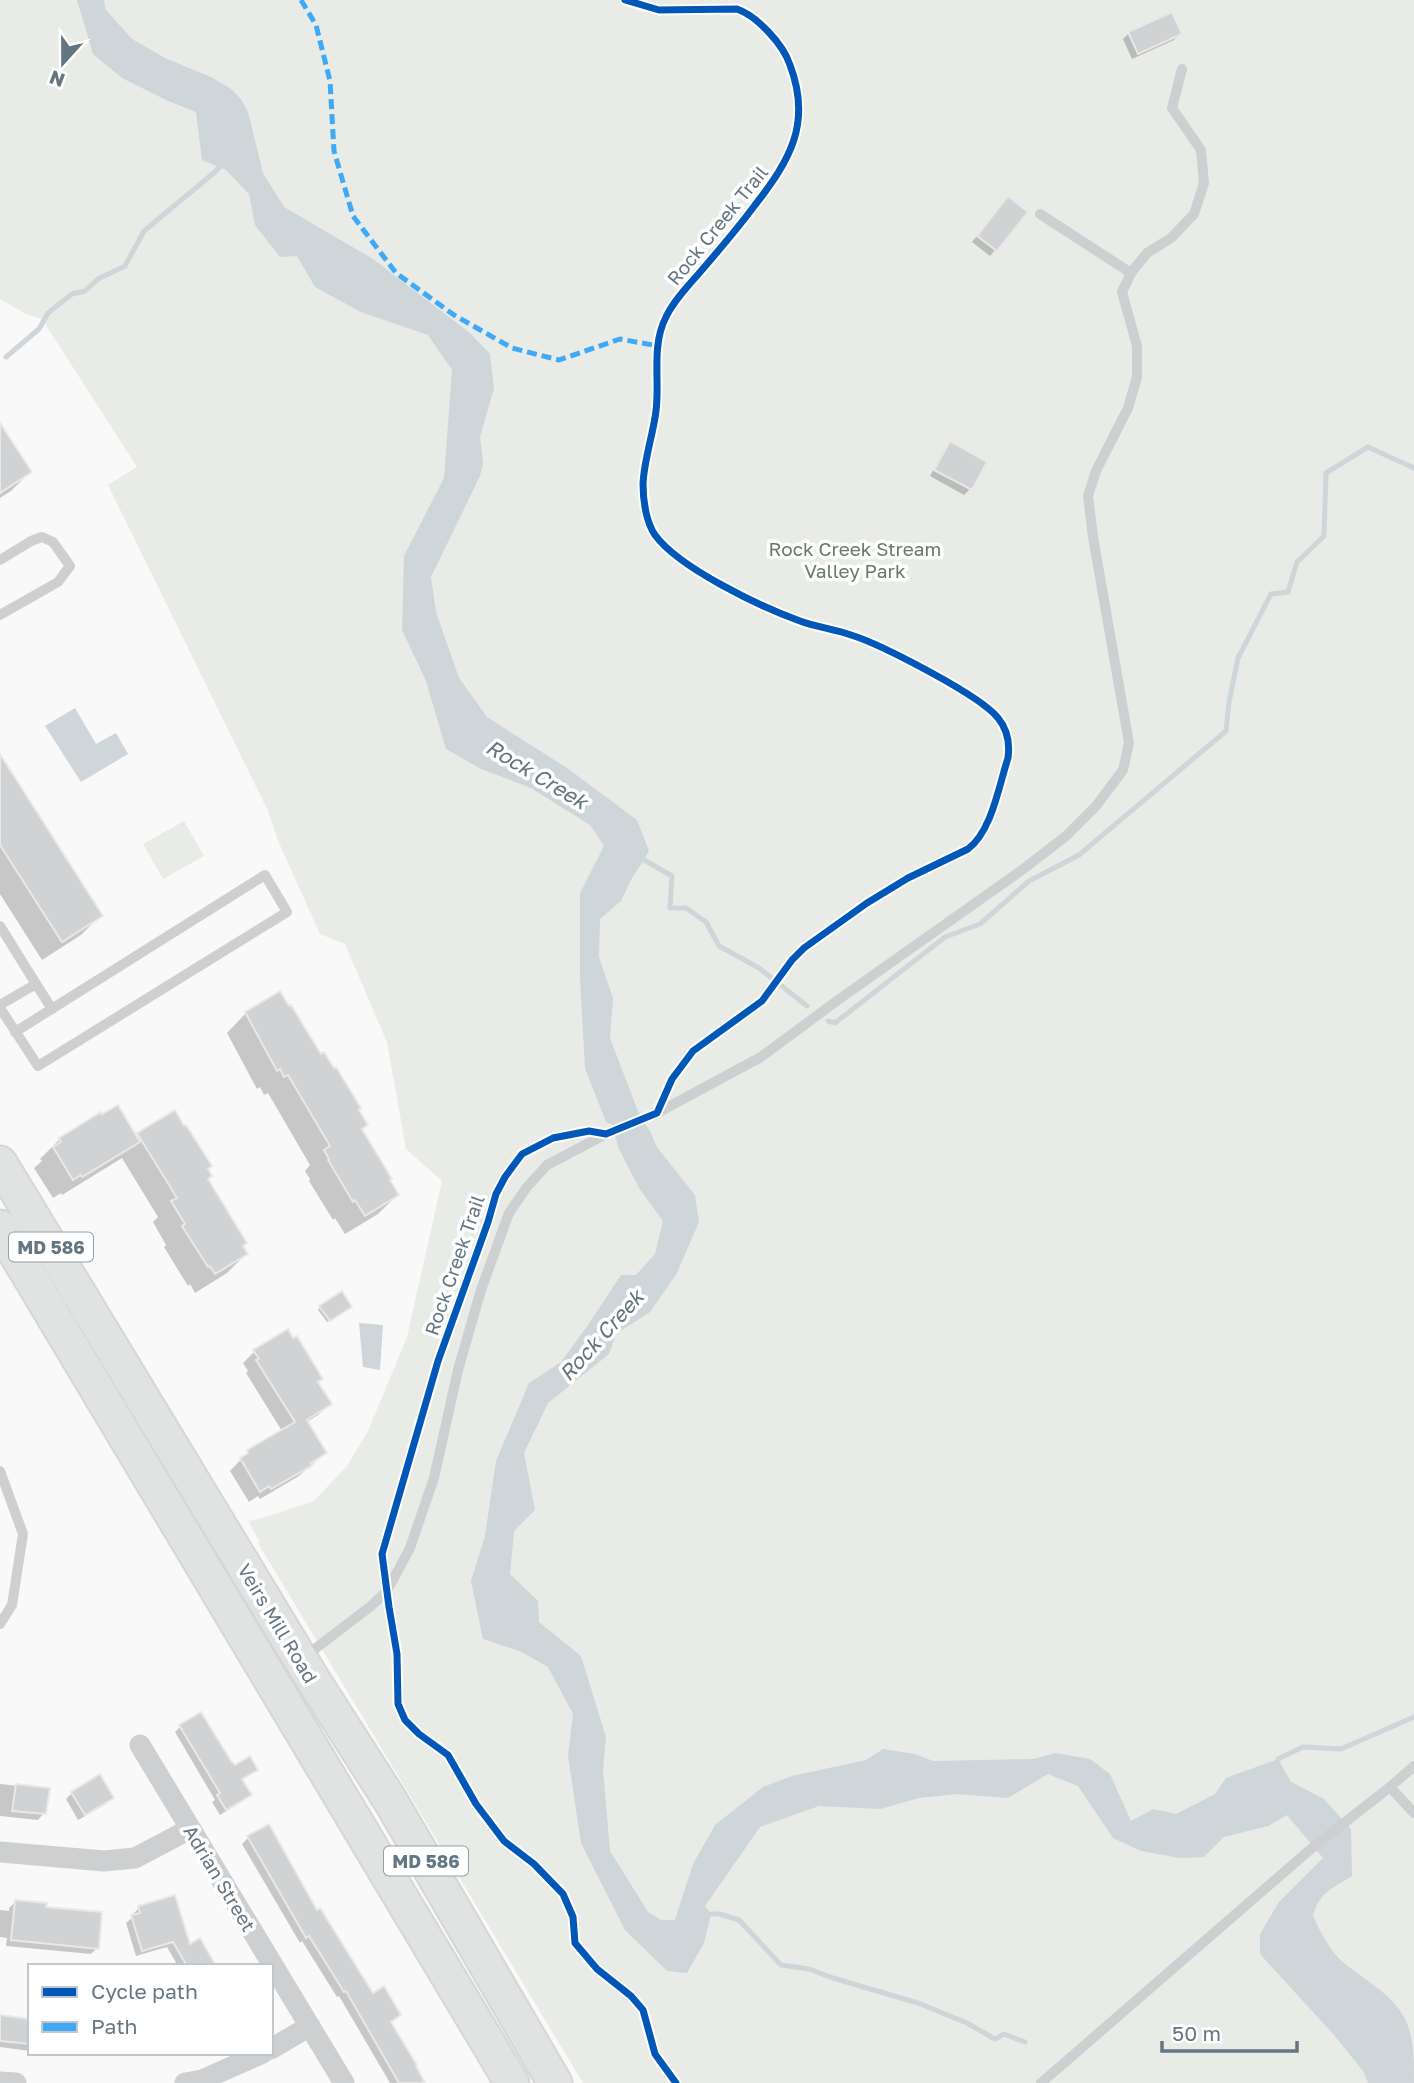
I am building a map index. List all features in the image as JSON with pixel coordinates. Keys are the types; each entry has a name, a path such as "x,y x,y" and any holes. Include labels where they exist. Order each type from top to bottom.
{"main road":[{"name":"Veirs Mill Road","path":"0,1163 307,1672 390,1800 555,2083"},
{"name":"Veirs Mill Road","path":"7,1244 505,2071"},
{"path":"285,1702 307,1672"},
{"path":"505,2071 531,2042"}],"street":[{"name":"Adrian Street","path":"140,1745 272,1964"},
{"path":"0,1852 103,1861 135,1858 190,1829"},
{"name":"Adrian Street","path":"273,1965 344,2083"},
{"path":"273,2048 310,2026"},
{"path":"185,2083 202,2080 258,2055"},
{"path":"0,2082 16,2083"}],"lane":[{"path":"307,1672 387,1591 410,1548 434,1478 458,1370 481,1290 509,1213 527,1187 547,1165 609,1133 657,1113 761,1057 797,1032 1066,836 1096,806 1123,770 1129,743 1088,496 1096,471 1128,408 1137,377 1137,346 1122,292 1131,273 1147,253 1171,239 1194,214 1204,183 1200,150 1172,108 1182,68"},
{"path":"1040,214 1131,273"},
{"path":"0,560 42,537 53,542 70,566 58,582 0,615"},
{"path":"15,1032 265,875 287,912 38,1066 15,1032 0,1007 36,984"},
{"path":"0,926 52,1009"},
{"path":"0,1471 23,1534 12,1605 0,1624"},
{"path":"1041,2083 1312,1848 1414,1766"},
{"path":"1390,1787 1414,1813"}],"green space":[{"name":"Rock Creek Stream Valley Park","path":"0,0 1414,0 1414,2083 583,2083 258,1543 260,1542 248,1521 314,1501 347,1466 368,1431 407,1337 442,1181 406,1149 387,1042 345,944 320,934 279,843 268,811 108,485 137,467 42,319 26,314 0,299"},
{"path":"184,821 204,856 163,879 143,844"}],"water":[{"name":"Rock Creek","path":"77,0 104,0 105,9 132,39 231,89 248,112 263,173 284,207 373,259 470,333 490,354 494,388 480,437 483,463 480,476 431,577 436,612 459,678 487,717 567,768 637,820 649,851 621,901 600,919 599,957 613,998 610,1038 639,1114 656,1146 695,1195 699,1222 677,1273 650,1312 616,1334 609,1354 548,1403 524,1453 535,1510 514,1531 510,1574 538,1601 539,1622 581,1656 606,1737 603,1770 610,1851 648,1912 661,1920 675,1920 693,1864 715,1825 763,1787 792,1776 866,1760 883,1749 915,1754 933,1761 1034,1759 1055,1753 1090,1759 1110,1774 1131,1821 1153,1809 1176,1814 1215,1794 1226,1778 1278,1759 1291,1782 1324,1799 1351,1829 1352,1876 1323,1896 1313,1916 1326,1941 1339,1958 1383,1992 1402,2013 1411,2036 1414,2083 1368,2083 1363,2071 1334,2035 1260,1954 1260,1934 1279,1902 1323,1858 1287,1815 1268,1826 1224,1837 1204,1857 1180,1858 1141,1851 1113,1838 1078,1786 1048,1774 1008,1798 957,1794 919,1798 880,1809 819,1806 760,1827 705,1906 711,1914 704,1943 687,1973 667,1971 625,1930 581,1843 568,1756 573,1714 548,1667 522,1652 483,1639 471,1581 485,1536 496,1461 529,1383 561,1362 621,1275 636,1275 655,1254 663,1221 639,1188 618,1147 613,1125 606,1122 585,1068 580,978 580,893 604,846 590,825 531,788 481,769 446,749 426,681 402,630 404,556 444,478 452,370 428,335 361,312 315,287 297,256 280,257 255,225 249,194 226,170 202,160 196,112 122,78 93,54"},
{"path":"75,708 96,744 116,733 128,754 81,782 45,726"},
{"path":"359,1323 383,1325 380,1370 363,1367"}],"building":[{"path":"1172,12 1182,34 1138,54 1128,32"},
{"path":"1008,196 1028,212 997,251 977,236"},
{"path":"0,423 32,472 0,493"},
{"path":"950,441 987,462 972,490 934,470"},
{"path":"0,754 103,916 62,942 0,845"},
{"path":"280,991 321,1054 324,1052 334,1068 336,1067 361,1108 359,1110 368,1125 362,1129 399,1195 365,1216 355,1200 353,1202 328,1160 324,1150 330,1146 288,1075 284,1077 280,1069 277,1071 245,1012"},
{"path":"118,1105 140,1142 73,1180 53,1147 61,1142 59,1138 101,1112 102,1114"},
{"path":"175,1110 212,1166 208,1169 212,1176 208,1179 247,1243 243,1246 248,1254 215,1274 182,1226 185,1224 171,1201 177,1198 137,1133"},
{"path":"342,1291 352,1307 330,1321 319,1306"},
{"path":"288,1329 293,1338 297,1336 323,1379 318,1382 332,1404 307,1420 327,1453 311,1463 313,1465 271,1489 269,1486 260,1492 240,1458 248,1453 247,1450 295,1422 256,1360 259,1359 253,1350"},
{"path":"201,1712 231,1761 235,1765 250,1756 258,1770 242,1779 252,1795 226,1810 217,1795 220,1793 179,1725"},
{"path":"100,1774 114,1798 85,1815 71,1792"},
{"path":"16,1784 50,1788 46,1814 12,1811"},
{"path":"269,1824 317,1910 320,1908 373,1993 384,1986 401,2015 391,2022 425,2083 399,2083 346,1991 344,1992 309,1936 306,1938 247,1836"},
{"path":"175,1895 190,1944 200,1938 215,1964 186,1964 173,1942 142,1951 131,1915 140,1913 138,1906"},
{"path":"15,1900 47,1903 46,1907 102,1912 99,1949 11,1940"},
{"path":"0,2015 28,2019 28,2044 0,2041"}],"waterway":[{"path":"6,357 39,329 48,313 72,294 85,291 98,279 125,266 144,231 223,163"},
{"path":"828,1021 835,1023 945,937 980,924 1029,881 1079,855 1226,731 1238,658 1271,594 1288,592 1297,562 1324,536 1326,473 1368,447 1414,468"},
{"path":"639,857 672,876 670,908 686,908 706,922 719,946 759,968 807,1006"},
{"path":"1278,1759 1303,1747 1341,1749 1414,1717"},
{"path":"711,1914 739,1920 781,1965 809,1969 918,2003 967,2023 995,2039 1004,2034 1025,2042"}],"marked path":[{"path":"301,0 316,25 330,81 334,151 353,216 396,273 454,315 512,348 559,360 620,339 658,346"}],"cycle path":[{"name":"Rock Creek Trail","path":"625,0 659,10 737,9 745,13 782,48 790,65 799,105 794,140 778,172 742,222 677,299 661,328 657,351 656,411 643,484 646,511 652,530 667,548 682,560 743,596 800,621 865,640 951,684 988,708 998,718 1006,732 1009,747 994,807 976,841 968,849 908,878 867,903 804,948 762,1001 693,1051 672,1079 657,1113 606,1134 589,1131 553,1138 522,1154 496,1194 438,1361 382,1554 397,1654 398,1704 405,1720 448,1755 476,1804 504,1841 534,1864 563,1894 573,1917 575,1943 597,1969 631,1996 643,2010 655,2054 676,2083"}]}
